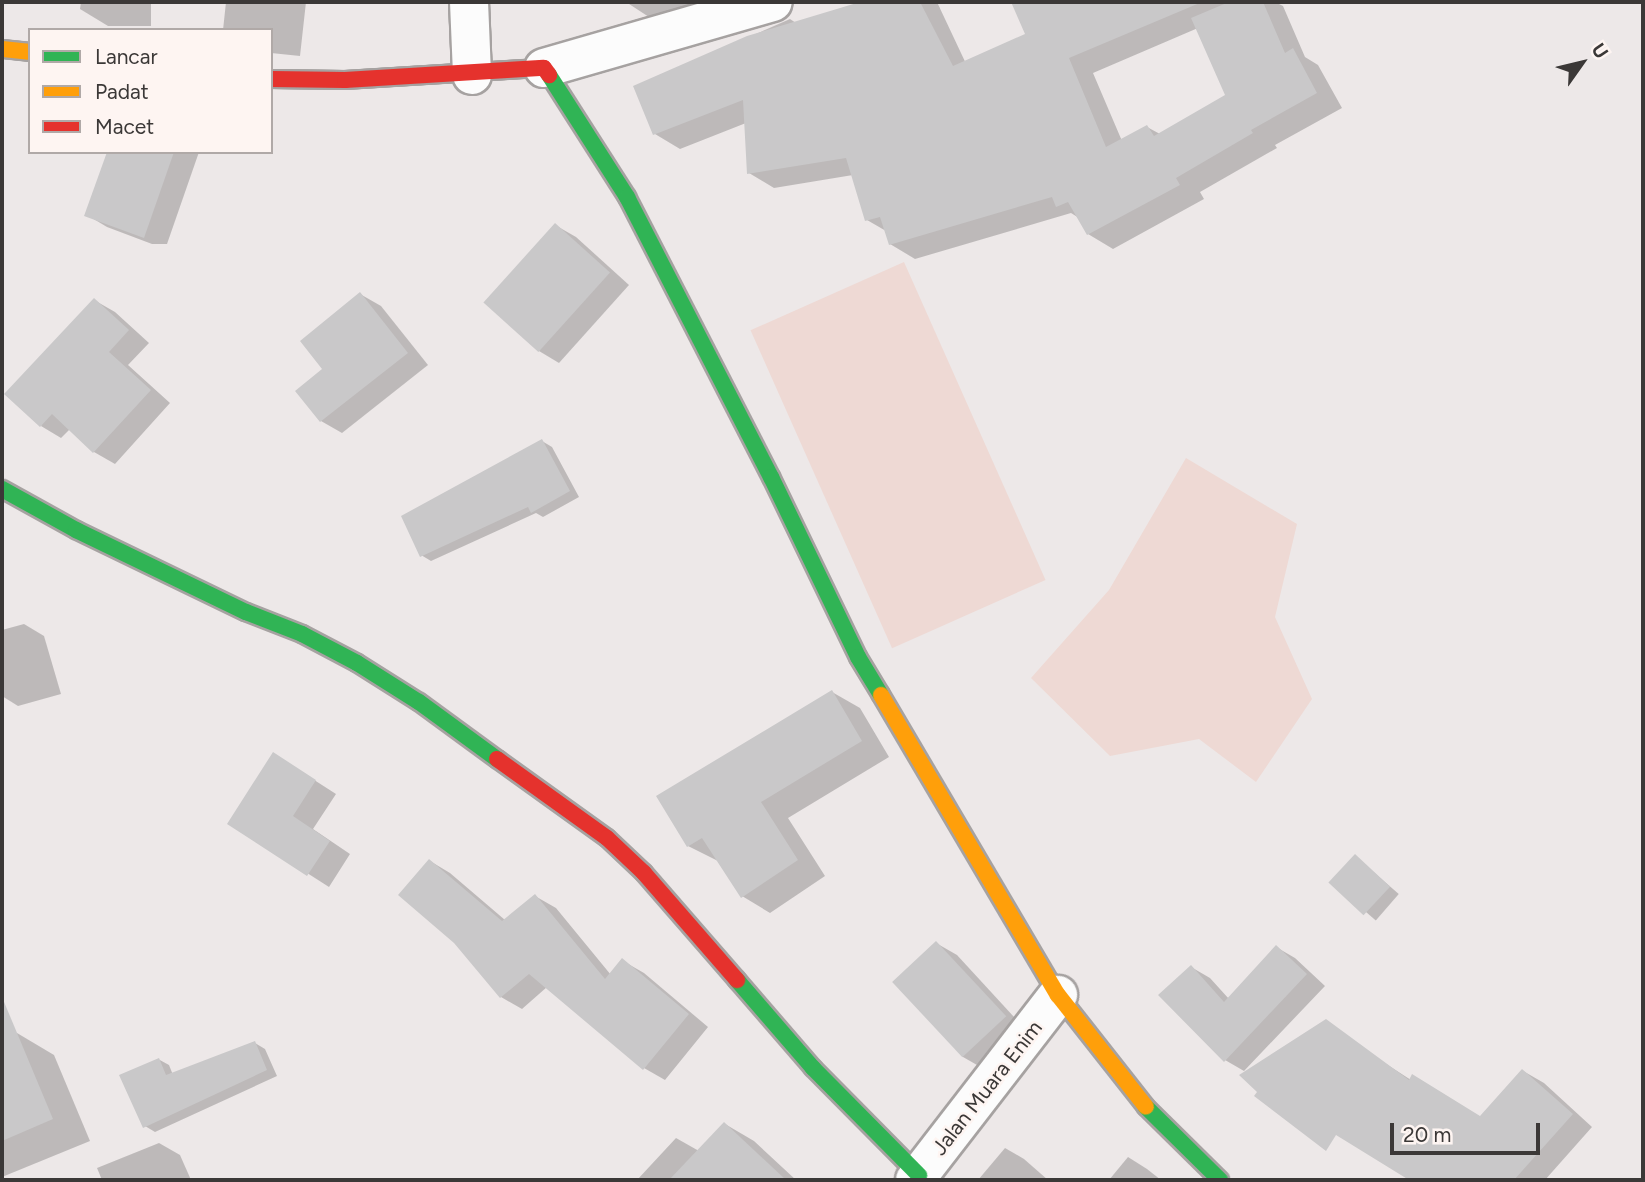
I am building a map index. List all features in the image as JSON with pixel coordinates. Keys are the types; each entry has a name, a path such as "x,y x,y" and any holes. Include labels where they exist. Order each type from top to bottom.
{"street":[{"path":"469,2 472,75"},
{"path":"273,79 345,80 472,75 544,68 773,2"},
{"path":"2,49 28,52"},
{"path":"544,68 633,209 771,477 858,657 1058,995 1155,1119 1220,1180"},
{"path":"2,489 76,530 246,612 302,634 357,663 419,702 607,838 644,873 813,1068 917,1177"},
{"name":"Jalan Muara Enim","path":"917,1177 1058,995"}],"shaded area":[{"path":"904,262 1046,580 892,648 751,330"},
{"path":"1186,458 1297,524 1275,617 1312,699 1256,782 1199,739 1110,756 1031,678 1109,590"}],"building":[{"path":"860,2 920,2 953,66 1025,34 1011,2 1202,2 1069,58 1106,147 1147,125 1154,136 1225,95 1191,18 1229,2 1263,2 1285,53 1293,48 1317,93 1251,130 1253,133 1176,178 1180,185 1087,235 1068,202 1056,207 1052,197 889,245 880,217 865,221 846,158 747,174 743,100 653,135 633,86 747,36"},
{"path":"106,154 173,154 144,238 84,216"},
{"path":"555,223 610,273 538,352 483,303"},
{"path":"360,292 408,353 320,422 295,391 322,369 300,341"},
{"path":"94,298 129,330 109,352 151,390 93,453 52,414 40,427 4,394"},
{"path":"542,439 570,491 531,513 528,507 420,557 401,516"},
{"path":"832,690 862,741 761,802 798,860 741,898 702,838 687,847 656,796"},
{"path":"273,752 316,780 293,816 330,841 307,876 227,824"},
{"path":"1355,854 1390,887 1364,915 1328,883"},
{"path":"429,859 502,921 535,894 605,979 622,958 689,1014 643,1070 529,974 500,998 454,943 398,895"},
{"path":"936,941 1006,1016 962,1057 892,982"},
{"path":"1276,945 1307,974 1224,1062 1158,995 1191,965 1224,1002"},
{"path":"2,997 53,1119 2,1141"},
{"path":"1326,1019 1409,1080 1412,1074 1480,1116 1522,1069 1573,1114 1514,1180 1409,1180 1336,1135 1326,1151 1254,1096 1257,1092 1239,1075"},
{"path":"255,1041 267,1070 143,1128 119,1075 159,1058 166,1075"},
{"path":"724,1122 786,1180 669,1180"}],"traffic: fast":[{"path":"549,75 627,197 771,477 858,657 881,695"},
{"path":"2,489 76,530 246,612 302,634 357,663 419,702 497,759"},
{"path":"737,980 813,1068 919,1175"},
{"path":"1146,1107 1220,1180"}],"traffic: slow":[{"path":"2,49 28,52"},
{"path":"881,695 1058,995 1146,1107"}],"traffic: jam":[{"path":"273,79 345,80 544,68 549,75"},
{"path":"497,759 607,838 644,873 737,980"}]}
